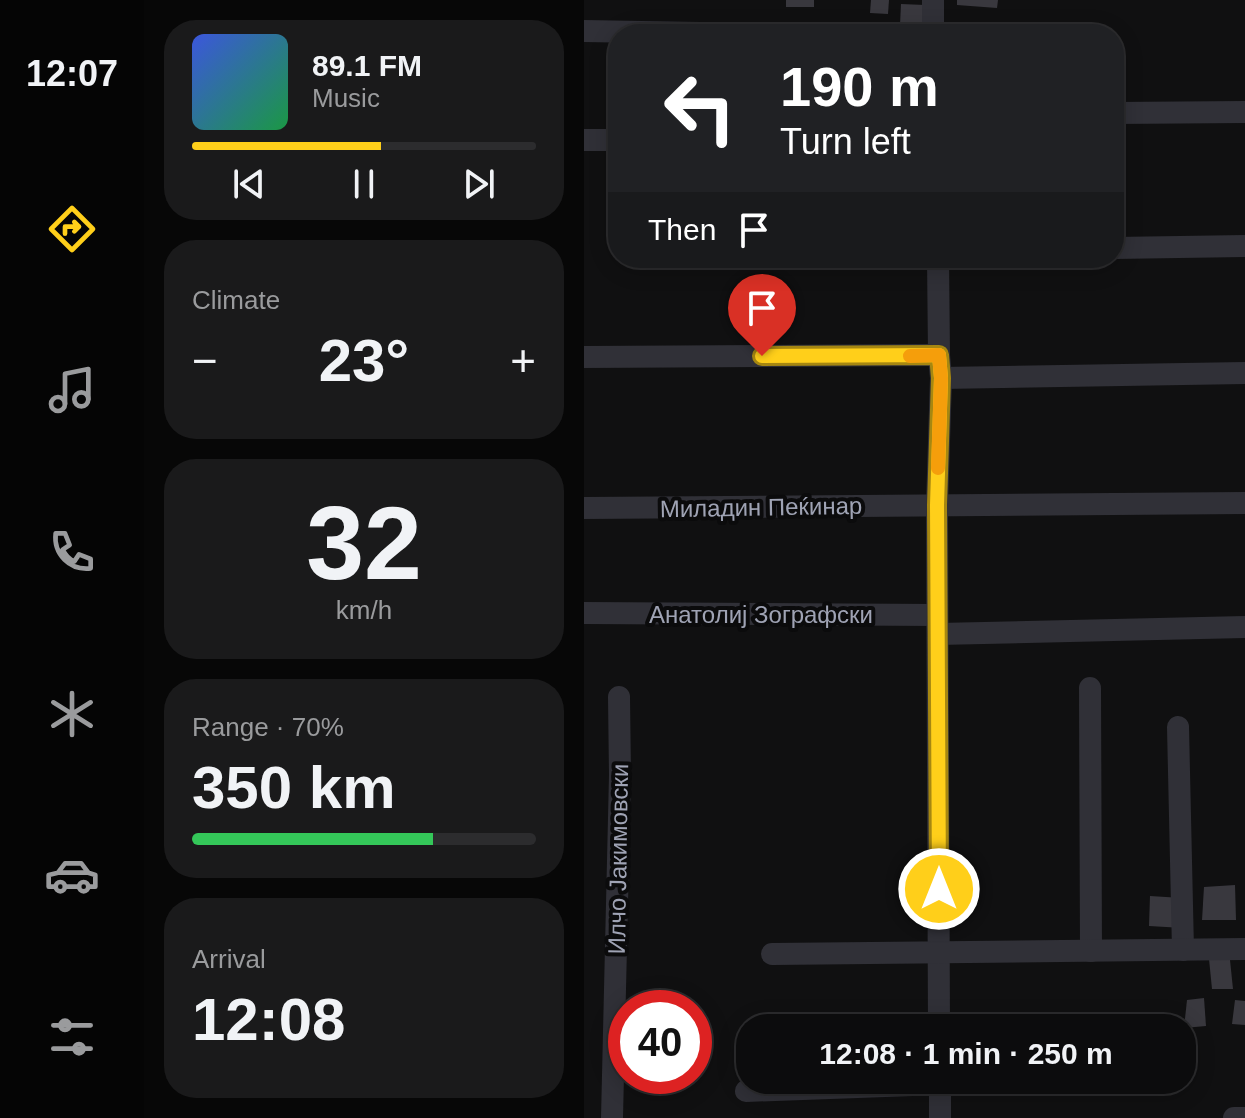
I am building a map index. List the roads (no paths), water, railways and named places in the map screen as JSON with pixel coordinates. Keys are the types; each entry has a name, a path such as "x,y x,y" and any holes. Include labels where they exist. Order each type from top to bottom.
{"street":[{"path":"933,0 933,24"},
{"path":"584,31 608,31"},
{"path":"1124,113 1245,112"},
{"path":"584,140 608,140"},
{"path":"1124,248 1245,246"},
{"path":"938,268 939,1014"},
{"path":"584,357 1245,373"},
{"name":"Миладин Пеќинар","path":"584,508 1245,503"},
{"name":"Анатолиј Зографски","path":"584,613 938,625 1245,627"},
{"path":"1090,688 1091,951"},
{"name":"Илчо Јакимовски","path":"612,1118 619,697"},
{"path":"1178,727 1183,950"},
{"path":"772,954 1245,949"},
{"path":"940,1094 940,1118"},
{"path":"1234,1118 1245,1118"}]}
